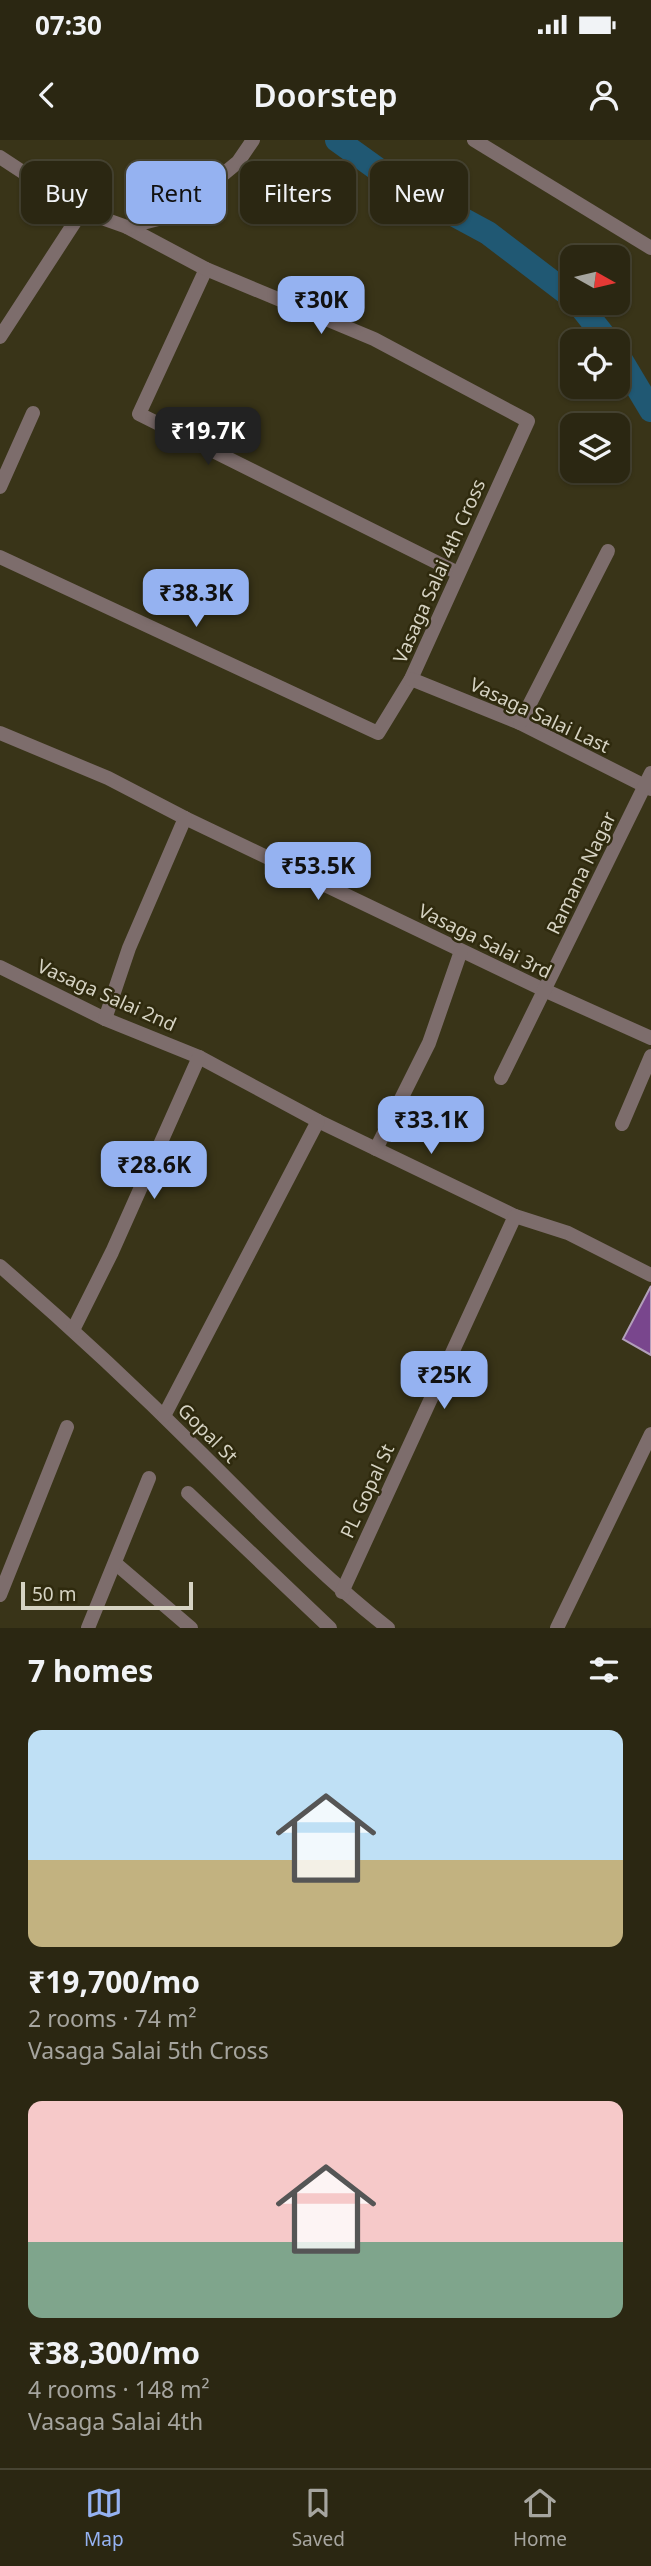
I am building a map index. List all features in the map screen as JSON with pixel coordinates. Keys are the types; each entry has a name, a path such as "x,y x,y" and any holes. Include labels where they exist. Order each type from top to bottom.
{"street":[{"path":"127,227 174,215 238,162 253,140"},
{"path":"474,140 651,248"},
{"path":"0,158 21,172"},
{"path":"112,222 206,269 139,414 458,573"},
{"path":"0,337 74,224"},
{"name":"Vasaga Salai 4th Cross","path":"0,557 378,733 411,679 528,421 374,339 206,269"},
{"path":"0,487 33,413"},
{"path":"520,723 608,551"},
{"name":"Vasaga Salai Last","path":"411,679 520,723 649,783"},
{"name":"Vasaga Salai 3rd","path":"0,733 108,778 461,951 651,1038"},
{"name":"Ramana Nagar","path":"500,1078 649,783"},
{"path":"105,1019 129,948 185,818"},
{"path":"376,1149 429,1044 461,951"},
{"name":"Vasaga Salai 2nd","path":"0,967 105,1019 199,1057 318,1121 515,1216 568,1233 651,1275"},
{"path":"621,1124 651,1056"},
{"path":"74,1330 199,1057"},
{"path":"164,1416 318,1121"},
{"name":"PL Gopal St","path":"342,1592 515,1216"},
{"name":"Gopal St","path":"0,1266 74,1330 342,1592 388,1628"},
{"path":"0,1595 67,1427"},
{"path":"557,1628 651,1434"},
{"path":"88,1628 149,1478"},
{"path":"188,1493 330,1628"},
{"path":"115,1563 191,1628"}],"building":[{"path":"651,1286 651,1355 623,1339"}],"waterway":[{"path":"337,140 401,186 488,233 560,288"},
{"path":"587,315 599,329"},
{"path":"630,375 651,410"}]}
